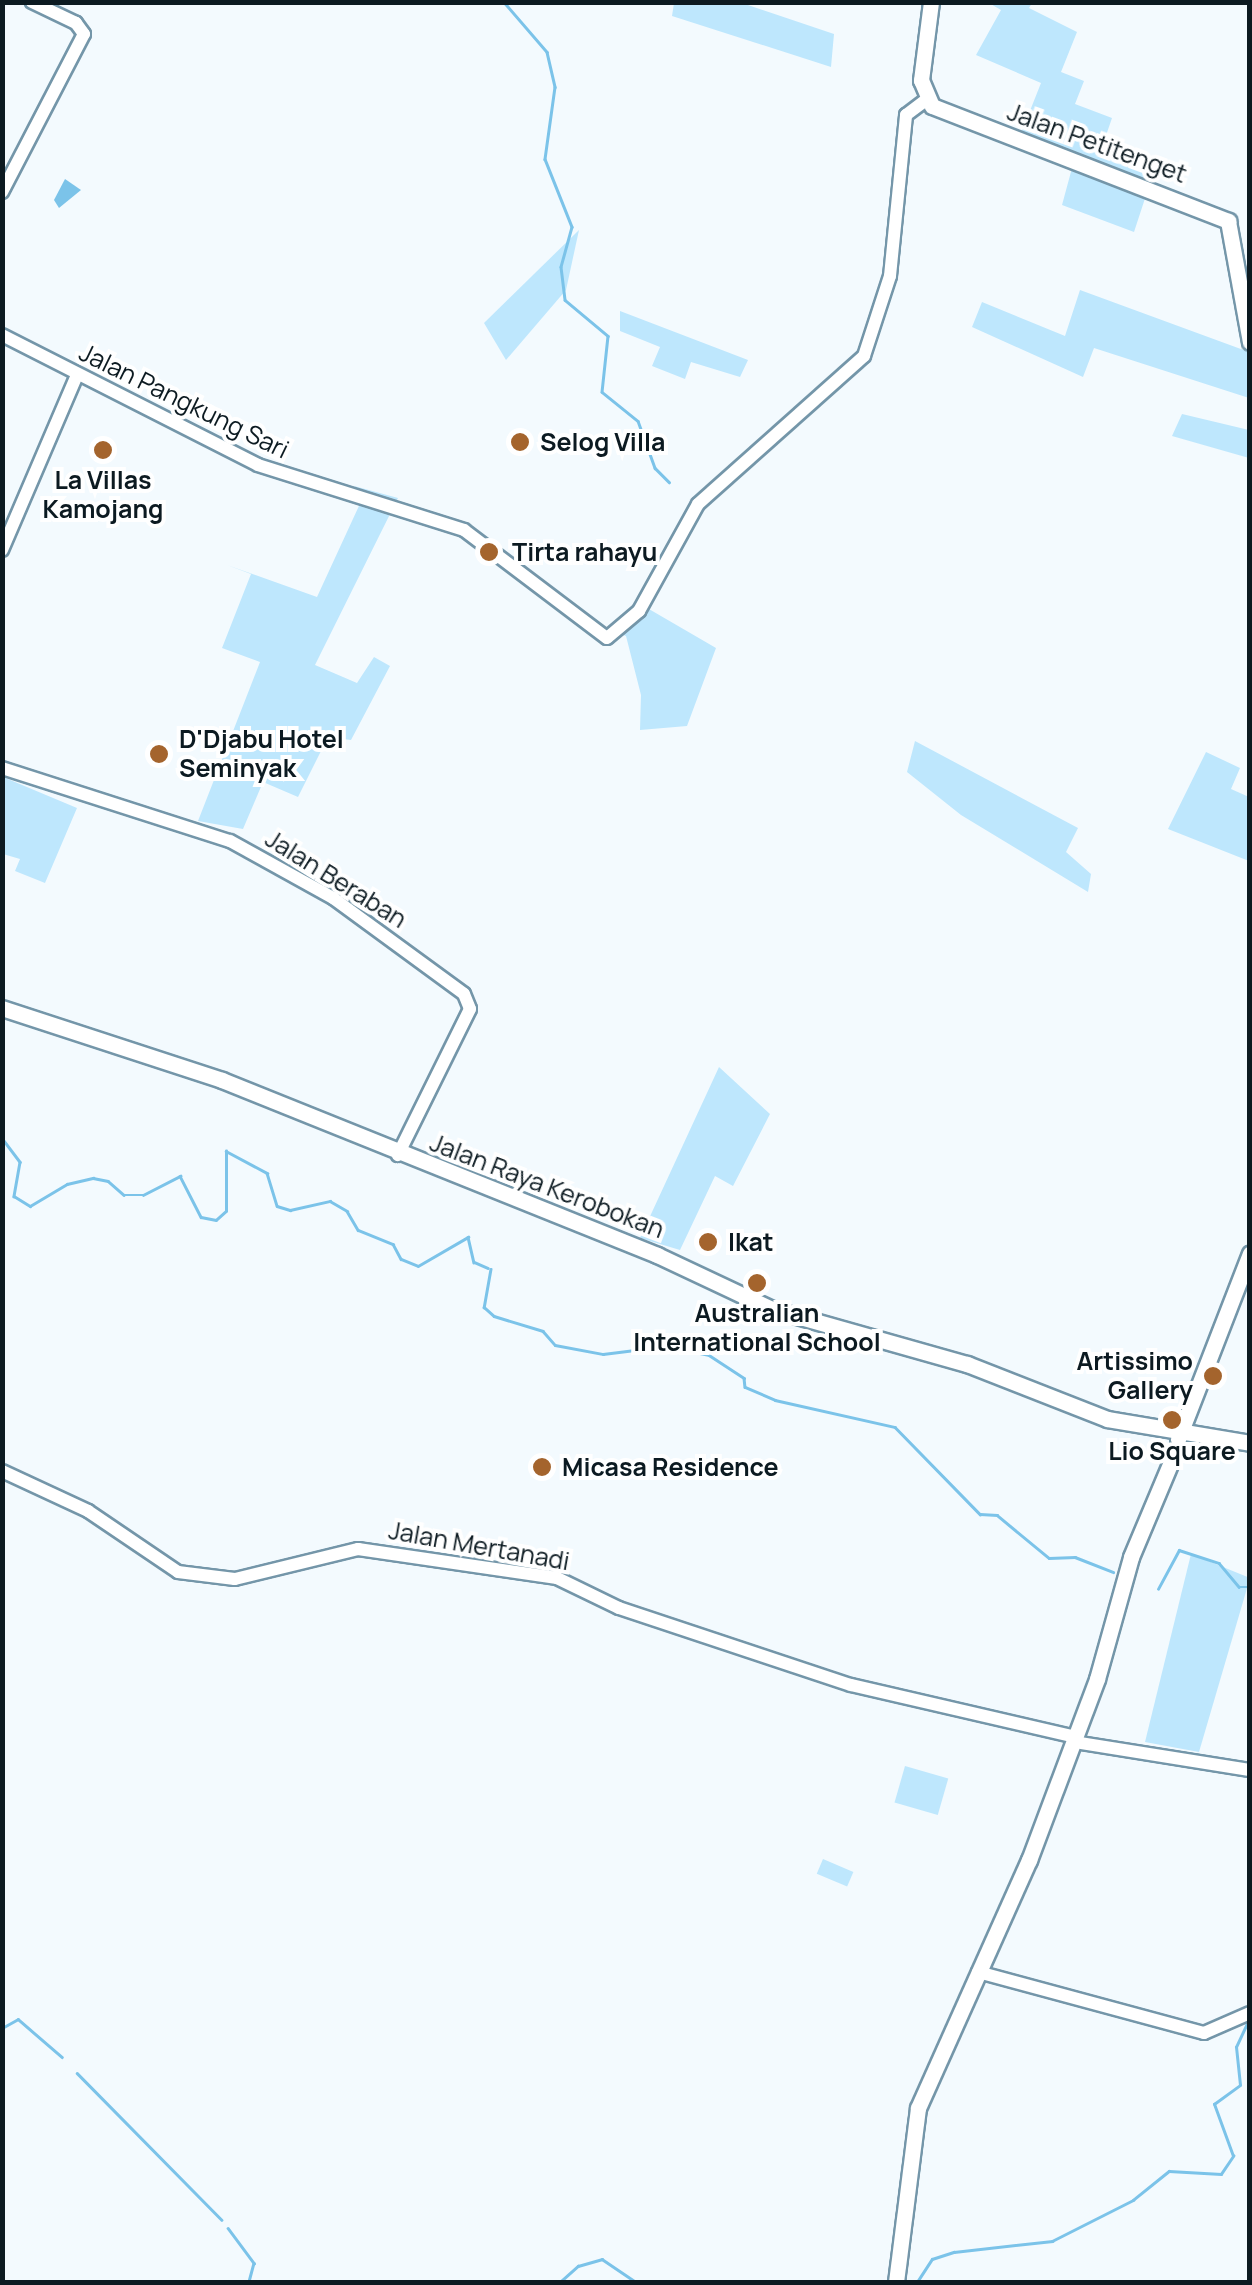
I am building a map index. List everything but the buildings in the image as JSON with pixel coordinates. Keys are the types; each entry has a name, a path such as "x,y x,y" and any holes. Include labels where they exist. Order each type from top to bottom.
{"main road":[{"path":"926,100 921,74 931,2"},
{"name":"Jalan Petitenget","path":"926,100 944,113 1228,221 1250,342"},
{"name":"Jalan Raya Kerobokan","path":"2,1008 188,1068 398,1155 657,1255 772,1309 966,1364 1092,1415 1250,1444"},
{"path":"896,2282 917,2112 1079,1740 1180,1433 1250,1253"},
{"path":"1192,1407 1190,1426 1203,1437"}],"street":[{"path":"2,192 78,54 82,28 32,2"},
{"name":"Jalan Pangkung Sari","path":"2,335 258,465 464,530 590,630 612,636 650,594 698,504 864,356 890,276 906,115 926,100"},
{"path":"2,550 78,375"},
{"name":"Jalan Beraban","path":"2,768 230,841 327,894 464,994 470,1009 398,1155"},
{"name":"Jalan Mertanadi","path":"2,1471 55,1494 178,1572 235,1578 358,1549 546,1576 619,1608 851,1684 1079,1740 1250,1770"},
{"path":"978,1972 1206,2034 1249,2014"}],"shaded area":[{"path":"674,3 742,3 834,34 831,67 672,16"},
{"path":"989,3 1032,3 1029,8 1077,32 1061,72 1084,81 1075,104 1112,118 1100,153 1153,174 1134,232 1062,205 1075,157 1020,136 1041,83 976,55 1001,10"},
{"path":"65,179 81,190 59,208 54,200"},
{"path":"579,230 566,290 506,360 484,323"},
{"path":"1080,290 1249,352 1249,398 1094,348 1083,377 972,327 982,302 1065,336"},
{"path":"620,311 748,360 740,377 691,362 685,379 652,366 660,347 620,331"},
{"path":"1182,414 1249,430 1249,458 1172,436"},
{"path":"354,486 398,498 315,665 357,683 374,657 390,666 351,740 328,737 298,797 263,782 243,829 198,821 260,662 222,648 251,574 227,565 317,597 364,495"},
{"path":"642,605 716,648 687,726 640,730 641,695 626,636 613,631"},
{"path":"915,741 1078,828 1066,852 1091,874 1088,892 961,815 907,772"},
{"path":"1206,752 1240,768 1231,789 1249,797 1249,861 1168,829"},
{"path":"3,777 77,808 45,883 15,871 20,859 3,854"},
{"path":"719,1067 770,1114 733,1186 715,1176 680,1250 640,1238"},
{"path":"1191,1554 1250,1578 1199,1752 1145,1742"},
{"path":"905,1766 948,1778 938,1815 895,1803"},
{"path":"823,1859 853,1872 847,1887 817,1874"}],"waterway":[{"path":"504,2 547,52 555,87 545,159 572,227 561,267 565,300 608,336 602,392 638,421 655,468 669,482"},
{"path":"2,1138 20,1162 14,1196 30,1206 67,1184 93,1178 108,1181 124,1195 143,1195 180,1176 201,1217 216,1220 226,1211 226,1151 267,1173 277,1206 290,1210 330,1201 347,1211 358,1230 393,1244 401,1259 418,1266 468,1237 474,1262 488,1268"},
{"path":"491,1269 484,1307 494,1316 543,1331 555,1345 603,1354 666,1346 709,1355 744,1378 745,1387 775,1400 895,1427 980,1514 997,1515 1049,1558 1075,1557 1113,1572"},
{"path":"1158,1589 1179,1550 1219,1563 1239,1587 1250,1587"},
{"path":"2,2028 18,2019 62,2057"},
{"path":"917,2282 932,2259 954,2252 1052,2241 1133,2200 1169,2171 1221,2174 1233,2156 1214,2104 1240,2085 1236,2047 1249,2019"},
{"path":"77,2073 222,2220"},
{"path":"228,2228 254,2263 249,2282"},
{"path":"560,2282 578,2266 602,2259 636,2282"}],"place":[{"name":"Selog Villa","path":"520,442"},
{"name":"La Villas Kamojang","path":"103,450"},
{"name":"Tirta rahayu","path":"489,552"},
{"name":"D'Djabu Hotel Seminyak","path":"159,754"},
{"name":"Ikat","path":"708,1242"},
{"name":"Australian International School","path":"757,1283"},
{"name":"Artissimo Gallery","path":"1213,1376"},
{"name":"Lio Square","path":"1172,1420"},
{"name":"Micasa Residence","path":"542,1467"}]}
